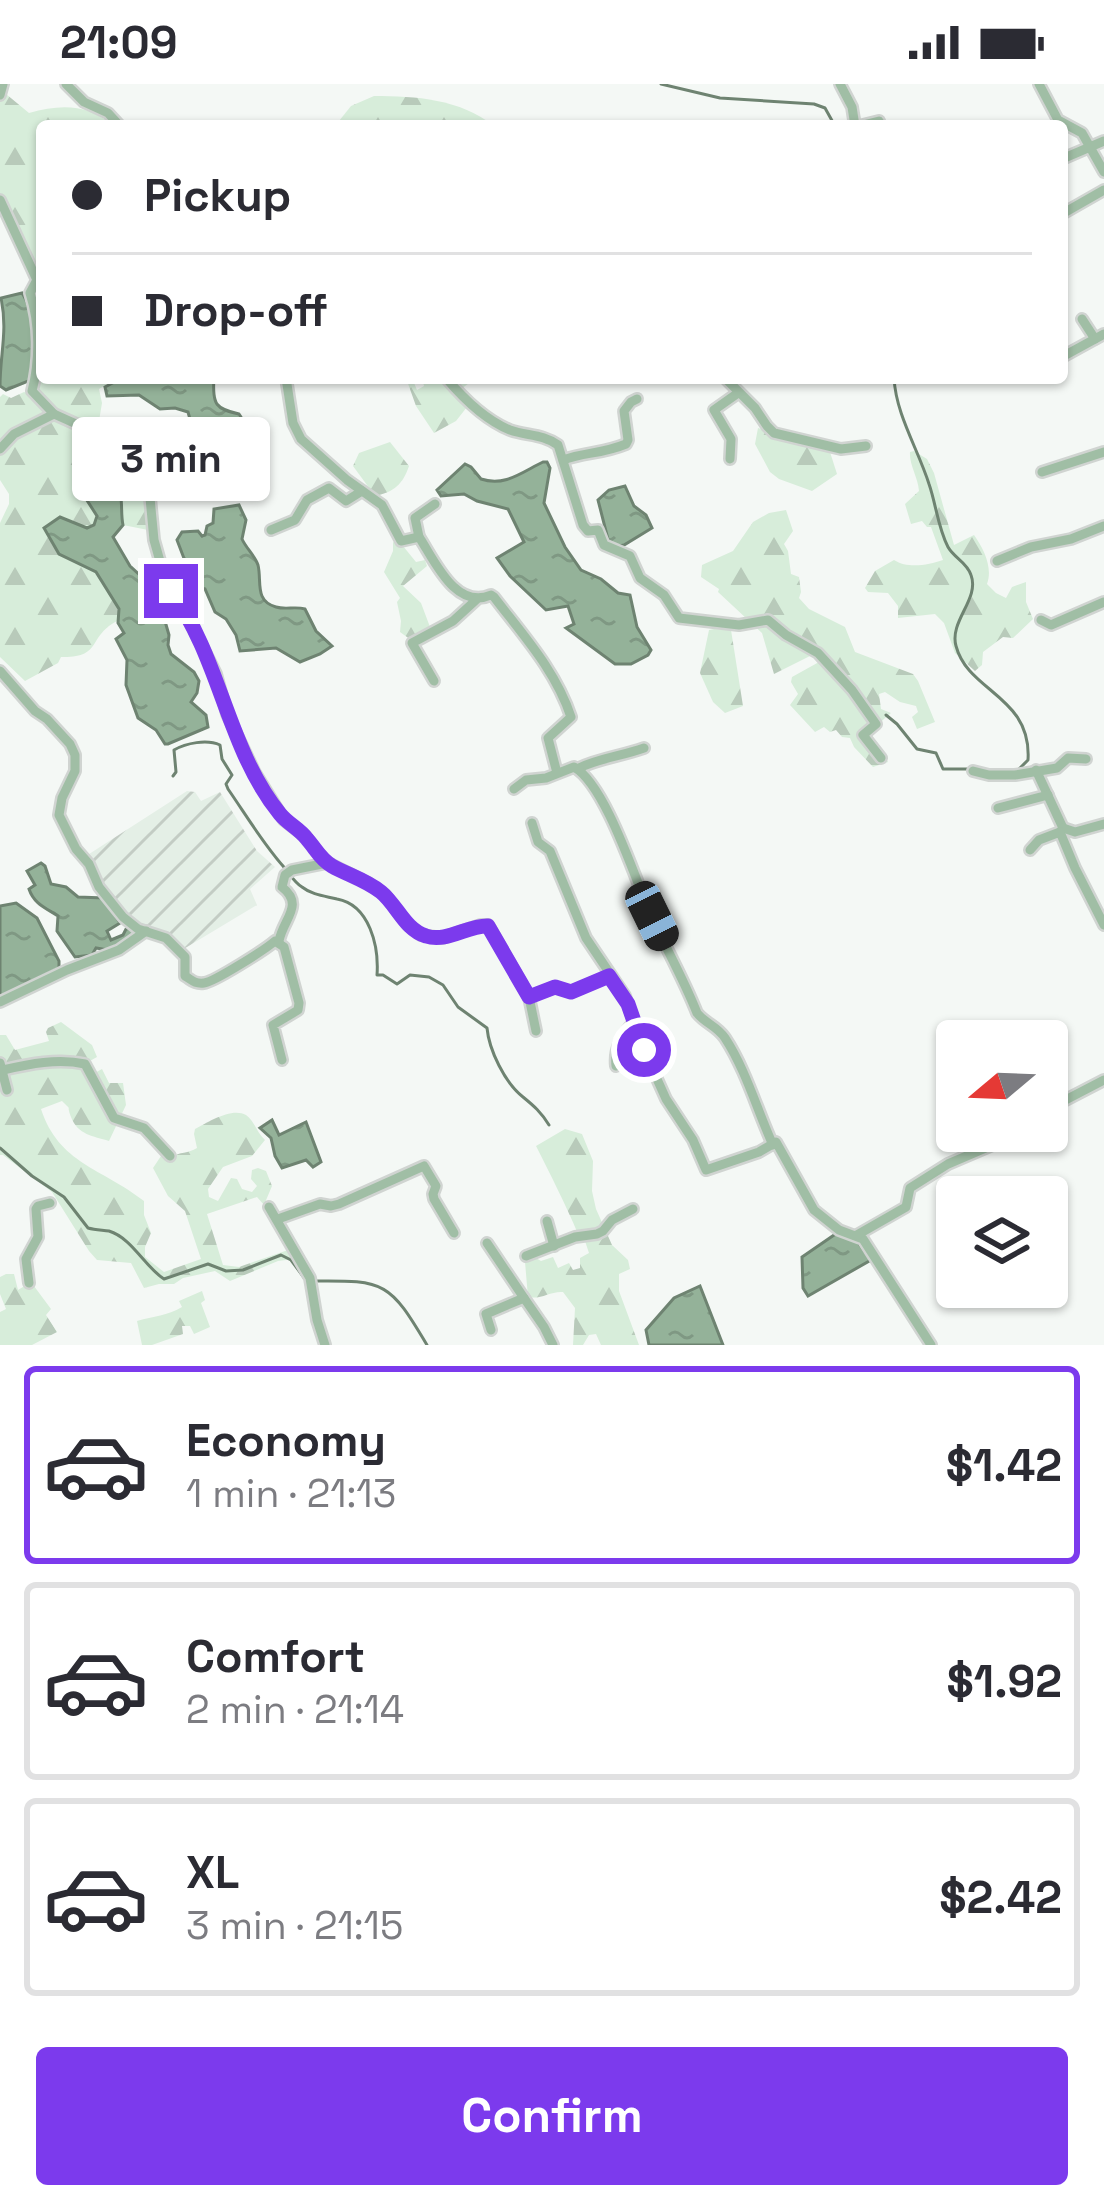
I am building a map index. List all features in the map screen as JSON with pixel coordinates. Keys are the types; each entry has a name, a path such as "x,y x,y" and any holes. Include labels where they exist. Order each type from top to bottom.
{"street":[{"path":"0,95 3,84"},
{"path":"66,84 84,102 114,120"},
{"path":"840,84 855,120"},
{"path":"1039,84 1058,120"},
{"path":"1068,125 1082,133 1104,172"},
{"path":"1068,156 1104,140"},
{"path":"1068,211 1104,190"},
{"path":"0,200 36,278"},
{"path":"36,282 30,293 36,311"},
{"path":"1068,354 1099,336 1082,319"},
{"path":"36,376 32,391 54,414 96,433 140,474 150,498 154,540 165,579 216,674 227,714 278,813 327,863 385,895 421,935 442,938 488,926 529,997 536,1031"},
{"path":"287,384 293,423 301,439 382,505 401,541 418,537"},
{"path":"451,384 505,428 558,445 583,525 588,531 598,530 604,544 630,556 638,575 664,595 679,618 719,624 768,620 818,653 876,724 863,735 881,758"},
{"path":"730,384 775,433 841,449 866,446"},
{"path":"730,459 731,439 714,410 738,393"},
{"path":"563,460 599,454 628,442 625,410 637,399"},
{"path":"0,449 14,434 54,414"},
{"path":"1042,472 1104,452"},
{"path":"271,530 295,520 308,500 329,488 346,501 362,491"},
{"path":"435,504 415,518 418,537 454,588 476,600"},
{"path":"997,561 1104,526"},
{"path":"434,681 412,643 453,621 476,600 494,597 543,661 572,717 548,738 557,773"},
{"path":"1042,620 1051,625 1104,602"},
{"path":"0,671 70,744 75,771 59,815 103,892 123,917 166,938 185,957 188,979 205,983 279,941"},
{"path":"514,789 526,780 540,780 644,748"},
{"path":"973,771 1004,776 1058,768 1069,758 1086,758"},
{"path":"579,768 611,820 697,1013 728,1041 773,1144"},
{"path":"1036,770 1075,868 1104,925"},
{"path":"998,808 1048,795"},
{"path":"532,823 538,842 550,851 586,938 625,996 666,1100 706,1169 776,1142 814,1210 839,1230 857,1235 874,1254 931,1345"},
{"path":"1030,850 1039,840 1062,830 1075,832 1104,824"},
{"path":"279,941 294,905 282,887 285,875 327,863"},
{"path":"0,1002 119,950 146,932"},
{"path":"279,941 287,951 299,1003 298,1010 273,1025 282,1060"},
{"path":"529,997 555,987 571,992 609,976"},
{"path":"616,1066 617,1047 634,1022"},
{"path":"7,1090 1,1066 85,1064 114,1118 144,1128 170,1156"},
{"path":"1068,1099 1104,1080"},
{"path":"857,1235 906,1207 910,1188 978,1152"},
{"path":"278,1219 320,1204 339,1204 424,1166 436,1186 434,1199 454,1233"},
{"path":"29,1283 26,1259 38,1238 36,1209 50,1203"},
{"path":"269,1207 310,1279 321,1344"},
{"path":"526,1256 604,1231 612,1220 633,1209"},
{"path":"548,1221 554,1246"},
{"path":"487,1243 554,1345"},
{"path":"491,1330 486,1314 524,1298"}],"shaded area":[{"path":"187,791 195,792 201,801 220,792 257,851 275,867 250,889 257,905 182,950 161,930 141,928 123,915 86,856"}],"green space":[{"path":"0,89 29,113 74,108 105,120 36,120 36,281 6,209 0,214"},
{"path":"374,96 421,98 485,120 340,120 351,106"},
{"path":"36,376 36,384 108,384 99,389 99,421 110,450 126,463 141,486 148,530 123,525 122,495 91,471 74,478 97,516 94,525 59,554 101,577 115,601 119,620 84,654 61,657 25,681 0,657 0,523 9,494 0,480 0,397 31,394"},
{"path":"408,384 417,390 424,384 468,384 461,389 467,407 456,421 434,433"},
{"path":"758,428 830,452 837,474 812,491 779,479 755,444"},
{"path":"390,442 409,466 397,486 375,496 353,466 359,453"},
{"path":"914,451 927,459 934,473 954,545 974,535 981,546 988,565 987,584 1006,598 1012,587 1026,582 1026,602 1033,619 1013,638 1003,637 983,652 982,665 975,671 955,653 944,623 935,614 898,618 898,606 888,593 865,588 875,571 894,560 925,565 943,560 931,527 922,521 911,524 905,504 919,491 910,457"},
{"path":"786,510 793,531 784,544 791,574 799,577 799,598 809,609 845,627 855,652 913,674 935,722 917,729 912,717 918,712 916,706 885,692 879,694 881,709 891,713 876,729 870,749 888,762 873,767 850,738 824,727 815,732 790,705 798,694 791,682 819,662 812,655 774,674 762,633 701,577 702,565 733,551 753,522"},
{"path":"393,542 416,562 425,560 427,566 403,586 421,603 430,627 411,640 400,632 400,598 384,572"},
{"path":"709,630 731,630 743,706 725,713 713,702 700,673"},
{"path":"61,1022 92,1045 97,1057 88,1062 91,1075 102,1069 109,1083 123,1083 126,1105 109,1141 78,1128 62,1101 41,1109 70,1154 144,1201 151,1233 145,1257 164,1272 201,1259 185,1211 168,1196 153,1168 163,1153 171,1158 197,1148 195,1129 220,1116 240,1113 249,1117 265,1140 252,1156 223,1167 208,1189 209,1197 218,1201 231,1178 252,1192 257,1186 251,1179 252,1170 258,1168 266,1171 272,1186 264,1205 257,1197 207,1214 223,1265 239,1267 291,1249 294,1259 230,1281 215,1271 144,1288 131,1263 97,1260 52,1192 0,1155 0,1035 6,1035 15,1050 49,1041 48,1028"},
{"path":"565,1129 582,1134 593,1161 596,1209 612,1245 628,1260 630,1269 619,1274 619,1291 639,1345 601,1345 596,1334 589,1335 583,1345 573,1345 575,1308 563,1292 528,1297 525,1262 553,1257 558,1268 569,1263 573,1270 580,1268 580,1258 589,1253 536,1146"},
{"path":"14,1274 18,1290 31,1282 51,1309 46,1315 57,1332 32,1345 0,1345 0,1312 6,1309 0,1277"},
{"path":"202,1291 210,1327 194,1334 190,1326 182,1326 183,1334 142,1345 137,1321 176,1310 182,1307 179,1301"}],"water":[{"path":"22,293 32,323 33,371 31,380 6,390 0,386 1,298"},
{"path":"214,384 217,404 241,417 244,455 228,474 215,456 177,457 174,444 193,430 188,412 160,409 139,395 107,396 105,387"},
{"path":"543,462 550,468 544,503 565,547 581,570 618,593 630,595 637,627 651,650 631,664 615,664 566,628 574,624 568,606 546,610 510,576 497,558 524,542 508,509 464,494 441,496 437,490 465,464 481,479 498,481"},
{"path":"99,480 117,486 123,525 113,537 130,566 156,590 171,654 199,681 191,702 206,715 208,727 168,744 138,718 126,685 127,660 116,639 124,633 118,623 119,609 96,572 59,554 44,528 60,517 87,528 94,525 97,516 83,494"},
{"path":"625,486 652,528 615,547 609,543 598,500 609,490"},
{"path":"239,505 246,520 242,539 258,565 264,600 276,607 305,609 316,631 332,646 320,654 300,662 276,648 240,651 236,635 215,612 205,589 181,578 185,561 177,540 182,532 205,535 213,523 214,509"},
{"path":"41,863 51,884 66,887 78,897 104,898 120,923 107,931 111,940 126,929 133,928 135,935 108,950 96,948 92,955 75,957 57,931 58,916 37,902 29,889 35,885 27,871"},
{"path":"16,903 37,918 59,968 0,997 0,906"},
{"path":"272,1120 279,1135 306,1122 321,1162 313,1167 306,1160 282,1168 271,1138 260,1128"},
{"path":"837,1233 858,1242 871,1260 808,1296 803,1288 802,1257"},
{"path":"700,1286 723,1345 649,1345 646,1330 674,1298"}],"waterway":[{"path":"661,84 720,98 814,104 825,108 832,120"},
{"path":"895,384 945,540 971,575 973,584 957,628 956,646 973,674 1020,722 1028,760 1017,771"},
{"path":"886,715 917,749 936,753 943,769 972,769"},
{"path":"173,776 174,750 197,743 220,745 232,775 228,789 294,880 310,892 348,903 365,918 374,940 377,975 397,984 410,975 443,985 458,1007 487,1028 504,1075 549,1125"},
{"path":"0,1148 64,1197 88,1228 117,1235 164,1279 208,1264 226,1271 243,1270 281,1255 305,1279"},
{"path":"314,1281 357,1282 384,1289 404,1309 427,1345"}],"route":[{"path":"171,591 216,674 227,714 254,773 284,820 306,837 324,861 385,895 421,935 442,938 488,926 529,997 555,987 571,992 609,976 625,996 644,1050"}]}
